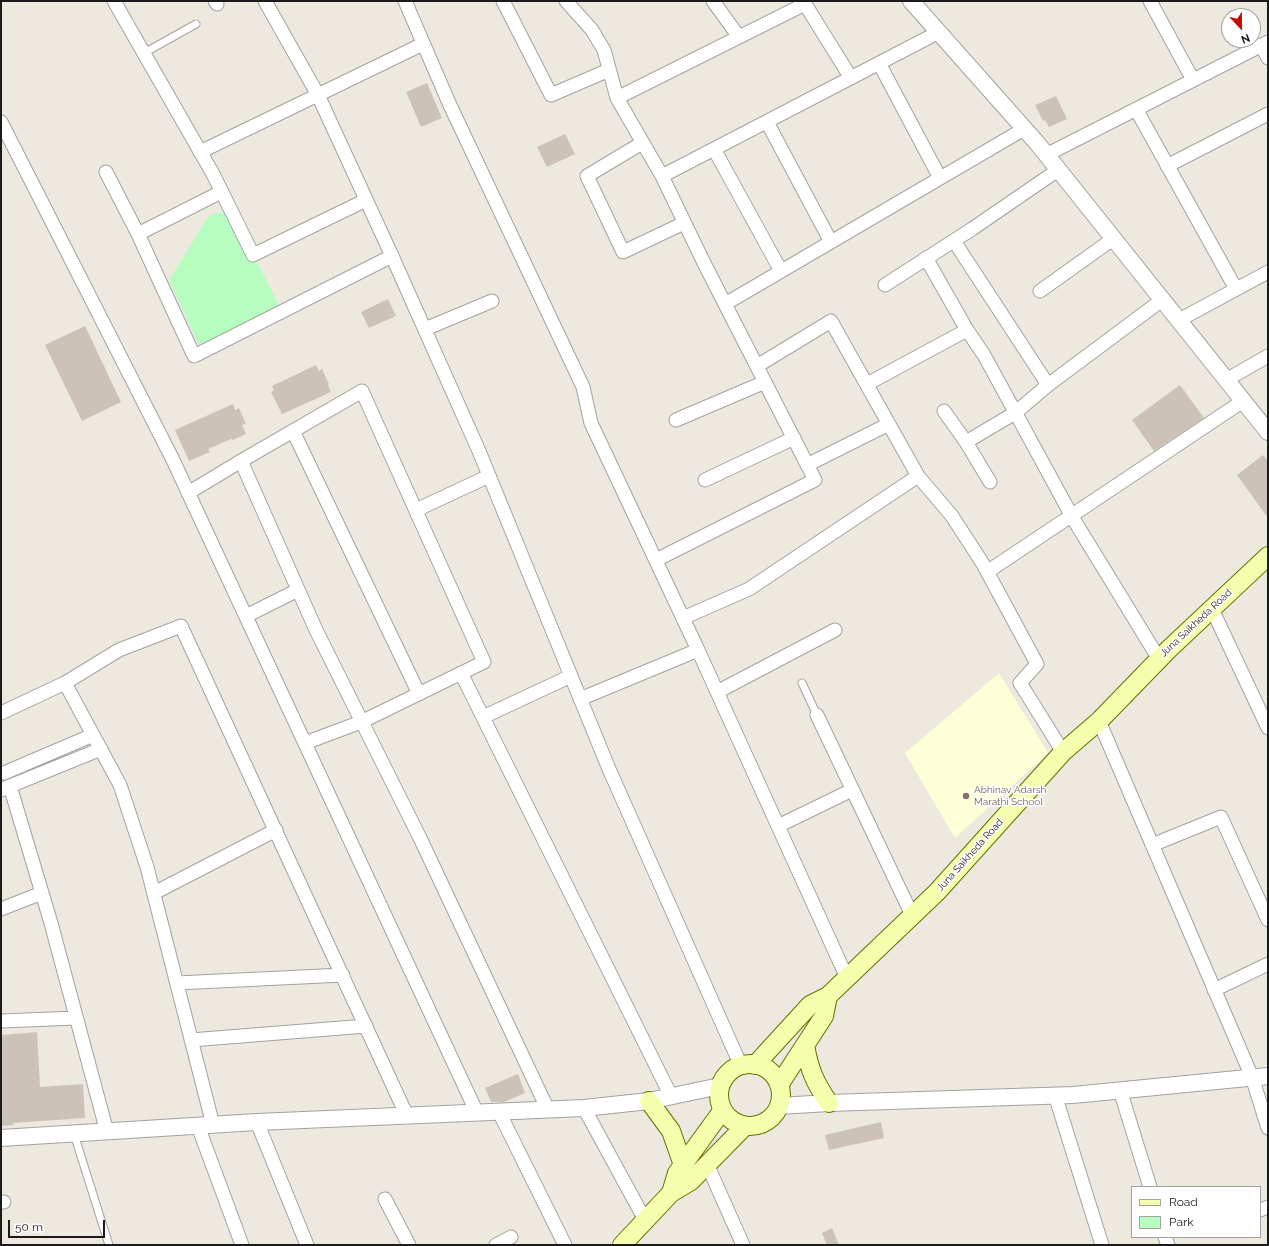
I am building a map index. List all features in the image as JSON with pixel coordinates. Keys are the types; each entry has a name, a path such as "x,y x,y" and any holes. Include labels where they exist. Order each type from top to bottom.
{"main road":[{"name":"Juna Saikheda Road","path":"748,1065 810,1005 828,996 937,892 1063,752 1099,721 1159,659 1268,556"},
{"path":"779,1085 824,1016 828,996"},
{"path":"805,1045 807,1058 818,1087 829,1103"},
{"path":"748,1065 763,1067 770,1072 779,1085 781,1096 779,1106 774,1115 766,1122 756,1126 736,1124 722,1111 719,1103 718,1095 724,1077 732,1070 748,1065"},
{"path":"649,1101 670,1131 683,1165"},
{"path":"671,1193 677,1173 722,1111"},
{"path":"622,1245 671,1193 691,1182 745,1126"}],"street":[{"path":"114,1 200,152 253,255 366,200"},
{"path":"265,1 318,95 392,256 489,476 609,769 748,1065"},
{"path":"405,1 449,103 583,387 591,423 698,650 847,978"},
{"path":"503,1 551,95 609,70"},
{"path":"566,1 592,30 604,50 617,98 662,176 684,223 815,480 656,560"},
{"path":"713,1 739,37"},
{"path":"911,1 1046,155 1268,432"},
{"path":"1150,1 1193,80"},
{"path":"617,98 805,4 851,78"},
{"path":"662,176 939,32"},
{"path":"200,152 424,44"},
{"path":"1046,155 1265,44 1268,58"},
{"path":"879,63 940,178"},
{"path":"1136,109 1236,289"},
{"path":"1168,166 1268,114"},
{"path":"1,122 170,453 478,1113"},
{"path":"767,122 831,242"},
{"path":"725,304 1024,129"},
{"path":"642,143 587,176 623,252 684,223"},
{"path":"714,149 781,271"},
{"path":"885,285 954,241 1058,170"},
{"path":"106,172 138,234 194,356 392,256"},
{"path":"138,234 221,192"},
{"path":"1040,290 1113,239"},
{"path":"954,241 1048,385"},
{"path":"926,258 967,330 984,355 1072,515 1159,659"},
{"path":"1178,320 1268,272"},
{"path":"966,442 1015,413 1048,385 1162,300"},
{"path":"425,329 492,301"},
{"path":"757,366 832,321 918,476 952,516 987,572 1037,664 1020,683 1063,752"},
{"path":"867,384 967,330"},
{"path":"1226,380 1268,356"},
{"path":"676,420 765,382"},
{"path":"188,493 362,391 484,662 361,722 305,743"},
{"path":"987,572 1243,401"},
{"path":"944,411 966,442 990,482"},
{"path":"808,465 889,424"},
{"path":"293,431 419,694"},
{"path":"705,480 794,438"},
{"path":"241,461 298,590 361,722 421,840 548,1110"},
{"path":"416,510 489,476"},
{"path":"683,618 749,589 918,476"},
{"path":"246,616 298,590"},
{"path":"1212,609 1265,712 1268,728"},
{"path":"1,714 65,683 119,650 182,626 407,1116"},
{"path":"717,692 835,630"},
{"path":"580,699 698,650"},
{"path":"461,673 670,1096"},
{"path":"483,717 571,676"},
{"path":"65,683 120,785 147,867 191,1040 206,1125 242,1245"},
{"path":"817,714 912,915"},
{"path":"1099,721 1252,1078 1268,1128"},
{"path":"4,773 93,735"},
{"path":"101,749 5,788 42,893 107,1132"},
{"path":"778,826 852,790"},
{"path":"1152,845 1221,817 1268,920"},
{"path":"154,894 276,830"},
{"path":"1,909 42,893"},
{"path":"1214,990 1268,964"},
{"path":"177,983 342,975"},
{"path":"1,1021 76,1018"},
{"path":"191,1040 366,1026"},
{"path":"779,1106 1073,1095 1268,1076"},
{"path":"1,1138 257,1122 584,1108 649,1101 720,1086"},
{"path":"1120,1090 1150,1186"},
{"path":"1055,1095 1102,1245"},
{"path":"584,1108 645,1220"},
{"path":"499,1112 565,1245"},
{"path":"257,1122 307,1245"},
{"path":"707,1164 742,1245"},
{"path":"385,1199 409,1245"},
{"path":"496,1245 511,1237"}],"lane":[{"path":"144,53 196,24"},
{"path":"802,683 817,714"},
{"path":"74,1134 109,1245"}],"shaded area":[{"name":"Abhinav Adarsh Marathi School","path":"999,673 1048,753 955,838 905,753"}],"green space":[{"path":"230,210 279,305 199,345 169,280 209,215"}],"building":[{"path":"427,83 442,118 421,127 406,92"},
{"path":"1056,96 1067,119 1049,127 1045,120 1043,121 1035,105"},
{"path":"565,134 575,154 547,167 537,147"},
{"path":"388,299 396,316 369,328 361,312"},
{"path":"85,326 121,402 82,421 45,345"},
{"path":"316,365 319,371 322,369 331,392 282,414 271,392 274,390 272,386"},
{"path":"1180,385 1204,418 1154,451 1132,420"},
{"path":"233,404 235,410 239,408 246,424 242,425 246,434 208,449 210,452 189,461 175,430"},
{"path":"1263,455 1268,461 1268,518 1237,475"},
{"path":"37,1032 40,1087 83,1084 85,1118 13,1123 14,1125 1,1126 1,1035"},
{"path":"518,1074 525,1093 504,1102 491,1102 485,1088"},
{"path":"881,1122 884,1138 829,1150 825,1135"},
{"path":"832,1228 839,1245 827,1245 822,1233"}],"place":[{"name":"Abhinav Adarsh Marathi School","path":"966,796"}]}
